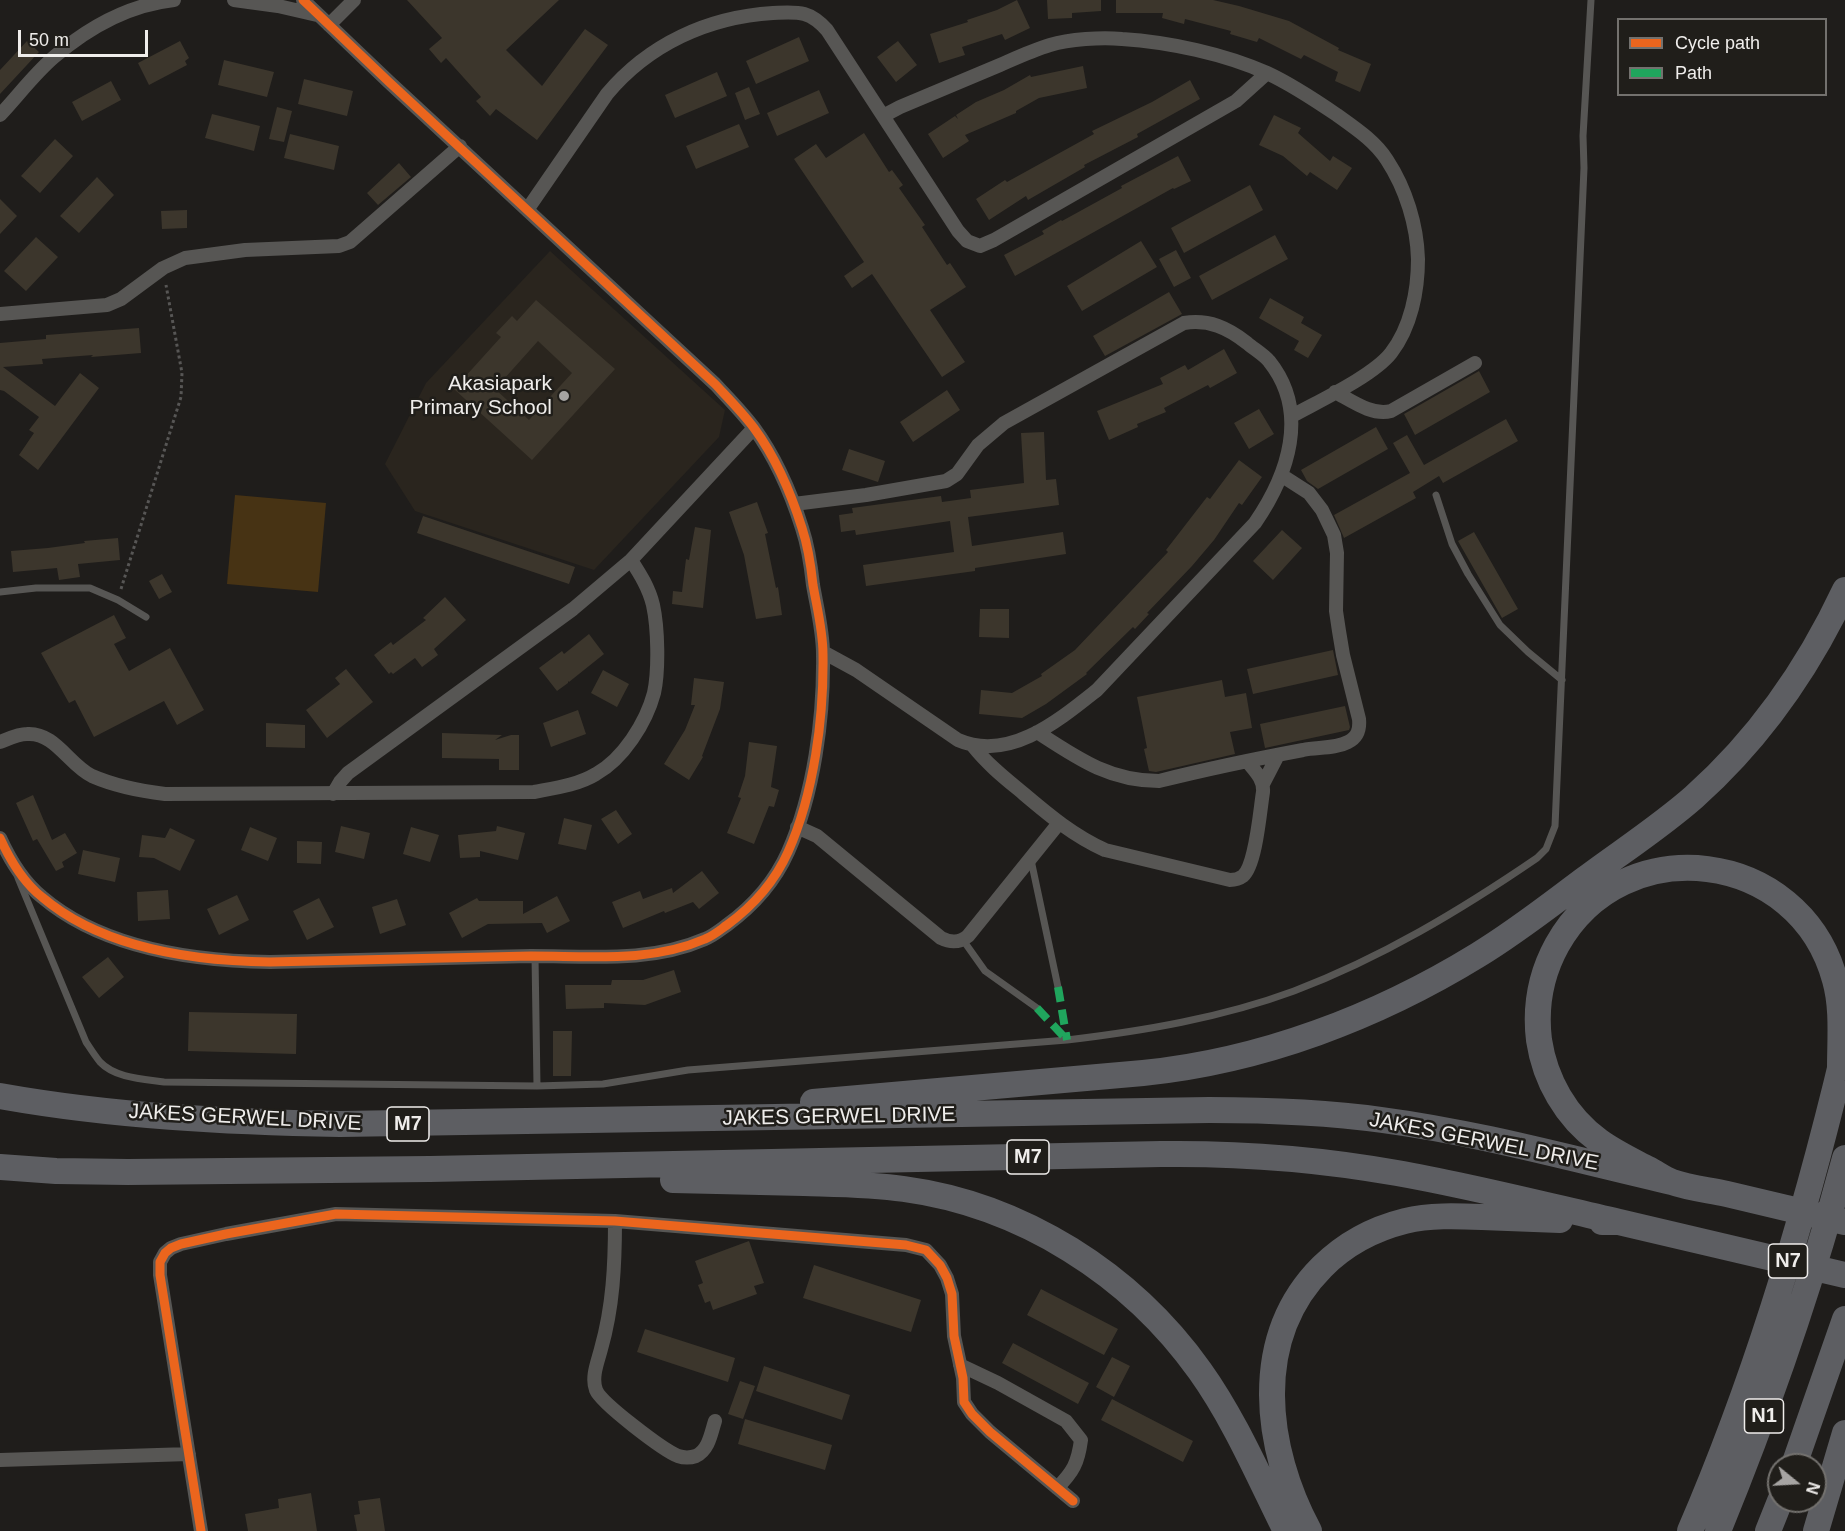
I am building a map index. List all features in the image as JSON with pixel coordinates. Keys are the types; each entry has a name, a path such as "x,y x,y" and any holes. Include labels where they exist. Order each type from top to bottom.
{"highway":[{"path":"688,1119 725,1109 1150,1072 1184,1067 1237,1056 1302,1038 1384,1005 1444,975 1508,936 1665,820 1706,786 1744,748 1788,692 1812,654 1845,590"},
{"path":"1672,1182 1612,1150 1584,1128 1572,1115 1558,1095 1542,1057 1538,1033 1539,997 1545,973 1566,930 1600,896 1643,874 1690,867 1714,869 1759,884 1779,897 1813,931 1832,969 1839,998 1842,1057 1810,1188 1789,1262 1750,1379 1690,1531"},
{"name":"JAKES GERWEL DRIVE","path":"0,1096 151,1115 281,1123 387,1125 1209,1110 1303,1112 1382,1120 1444,1130 1672,1182"},
{"name":"JAKES GERWEL DRIVE","path":"0,1167 110,1172 430,1169 1232,1155 1318,1162 1396,1173 1442,1181 1619,1222"},
{"name":"N1","path":"1718,1531 1789,1344 1814,1269 1845,1158"},
{"path":"430,1169 483,1176 875,1185 947,1197 1016,1221 1054,1240 1098,1268 1139,1301 1175,1339 1201,1372 1223,1407 1286,1531"},
{"name":"N7","path":"1672,1182 1845,1222"},
{"path":"1309,1531 1294,1498 1280,1456 1271,1387 1273,1360 1283,1327 1299,1296 1321,1268 1340,1251 1363,1237 1395,1224 1421,1218 1459,1216 1619,1222"},
{"name":"N7","path":"1619,1222 1845,1275"},
{"name":"N1","path":"1798,1453 1845,1319"},
{"path":"1816,1531 1845,1433"},
{"path":"1675,1531 1717,1466"},
{"path":"1768,1531 1775,1513"}],"street":[{"path":"0,115 53,58 93,27 123,12 174,0"},
{"path":"234,0 278,6 324,20"},
{"path":"0,838 16,869 41,897 71,918 102,933 144,947 191,957 270,962 535,956 586,958 646,955 668,951 707,938 743,914 766,888 787,854 797,827 807,792 817,738 823,652 804,532 777,465 754,428 715,384 303,0"},
{"path":"324,20 354,0"},
{"path":"527,210 607,94 621,78 658,48 682,34 708,24 796,6 817,19 827,30 958,231 967,241 980,246 1236,101 1268,74"},
{"path":"883,116 1052,44 1121,38 1190,49 1268,74 1356,129 1387,159 1406,198 1417,247 1418,270 1410,317 1391,353 1376,367 1292,416"},
{"path":"0,314 108,305 122,299 163,268 185,258 245,250 339,246 350,242 460,146"},
{"path":"794,504 866,495 946,481 957,474 978,445 1004,423 1184,323 1201,321 1215,324 1237,335 1267,359 1280,378 1292,416 1289,443 1281,475 1269,502 1255,524 1097,690 1075,708 1037,732 1016,742 1003,745 973,746 958,740 856,670 823,652"},
{"path":"1335,392 1376,413 1385,413 1475,363"},
{"path":"333,794 348,773 573,609 631,560 754,428"},
{"path":"1037,732 1096,768 1132,779 1159,781 1305,749 1340,745 1350,742 1358,734 1360,727 1336,611 1338,552 1334,535 1322,510 1309,493 1281,475"},
{"path":"0,742 28,733 40,736 50,741 73,764 91,776 137,791 165,794 534,792 567,786 596,774 621,756 641,724 654,692 657,661 653,604 646,584 631,560"},
{"path":"973,746 986,762 1059,823 1105,850 1222,879 1237,880 1243,876 1251,863 1263,784 1278,755"},
{"path":"1247,761 1259,775 1263,784"},
{"path":"797,827 817,836 941,938 948,942 956,942 963,940 1059,823"},
{"path":"201,1531 160,1275 160,1262 171,1248 226,1234 336,1214 615,1221 906,1245 926,1250 940,1265 952,1294 954,1336 964,1402 972,1414 990,1432 1073,1501"},
{"path":"615,1221 615,1264 610,1311 596,1366 594,1380 596,1389 609,1406 679,1456 689,1458 705,1450 715,1421"},
{"path":"960,1365 998,1383 1066,1421 1076,1433 1081,1440 1079,1457 1071,1474 1057,1488"},
{"path":"0,1460 189,1454"}],"lane":[{"path":"9,857 86,1042 101,1064 134,1078 164,1082 537,1086 603,1084 688,1070 1087,1037 1190,1020 1292,992 1398,944 1472,901 1537,858 1546,849 1555,826 1584,168 1583,136 1591,0"},
{"path":"1436,495 1452,544 1500,625 1562,680"},
{"path":"0,592 36,588 90,588 118,600 146,617"},
{"path":"1031,857 1058,987"},
{"path":"963,940 985,971 1037,1008"},
{"path":"535,956 537,1086"}],"path":[{"path":"118,600 181,397 182,374 163,268"}],"shaded area":[{"name":"Akasiapark Primary School","path":"550,251 725,410 719,437 594,570 415,511 385,464 426,383"},
{"path":"235,495 326,503 318,592 227,584"}],"building":[{"path":"407,0 559,0 506,50 542,86 585,29 608,45 537,140 496,109 490,116 476,101 481,97 446,58 441,63 429,49 442,38"},
{"path":"1017,0 1030,28 1005,40 1002,34 962,47 965,55 939,63 930,34 968,22 967,20 997,10"},
{"path":"1047,0 1101,0 1101,11 1072,13 1072,18 1048,19"},
{"path":"1116,0 1213,0 1239,6 1289,21 1339,48 1338,50 1371,64 1360,92 1335,81 1338,72 1304,55 1301,59 1259,38 1257,42 1230,34 1231,31 1185,19 1184,24 1162,18 1163,13 1116,13"},
{"path":"799,37 809,61 756,84 746,61"},
{"path":"27,41 39,52 0,94 0,70"},
{"path":"180,41 189,58 185,61 187,65 149,85 138,63"},
{"path":"898,41 917,65 896,82 877,57"},
{"path":"224,60 274,72 267,97 218,85"},
{"path":"1083,66 1087,88 1039,98 1016,113 965,135 969,141 943,158 928,134 955,116 958,119 956,115 976,102 1030,75 1031,77"},
{"path":"717,72 727,96 675,118 665,95"},
{"path":"304,79 353,91 347,116 298,104"},
{"path":"1190,80 1200,99 1137,134 1138,137 1084,165 1085,167 1028,200 1026,196 989,220 976,199 1005,180 1007,182 1094,134 1092,131 1152,102"},
{"path":"111,81 121,100 82,121 72,102"},
{"path":"749,87 760,114 745,120 735,93"},
{"path":"819,90 829,113 777,136 767,113"},
{"path":"277,107 292,111 284,142 269,139"},
{"path":"212,114 260,126 254,151 205,138"},
{"path":"1274,115 1301,128 1298,133 1330,161 1333,156 1352,168 1337,190 1310,172 1307,176 1283,156 1259,145"},
{"path":"739,124 749,147 696,169 686,146"},
{"path":"864,133 889,172 892,170 903,185 899,188 925,225 922,227 947,265 950,263 966,287 930,310 965,362 942,377 872,274 852,288 844,276 864,262 794,159 816,144 826,158"},
{"path":"290,134 339,146 334,170 284,158"},
{"path":"55,139 73,156 40,193 21,176"},
{"path":"1178,156 1191,181 1173,188 1015,276 1004,255 1044,234 1042,231 1061,220"},
{"path":"399,163 411,177 378,205 367,193"},
{"path":"97,177 114,195 79,233 60,216"},
{"path":"1250,185 1263,210 1184,253 1171,228"},
{"path":"0,199 17,216 0,234"},
{"path":"187,210 187,228 162,229 161,211"},
{"path":"1275,235 1288,259 1212,300 1199,276"},
{"path":"36,237 58,257 26,291 4,271"},
{"path":"1141,241 1157,267 1082,311 1067,286"},
{"path":"1176,250 1191,278 1174,287 1159,259"},
{"path":"1169,292 1182,314 1105,356 1093,336"},
{"path":"1270,298 1304,317 1301,323 1322,335 1308,358 1294,350 1299,341 1259,318"},
{"path":"536,300 615,369 532,460 454,389 501,337 496,333 512,316 517,321","holes":["538,341 572,373 529,420 495,389"]},
{"path":"139,328 141,353 42,359 43,364 3,367 55,406 80,373 99,388 38,470 19,455 34,433 29,430 39,417 0,390 0,343 46,339 46,335"},
{"path":"1224,349 1237,373 1210,388 1208,385 1164,408 1166,412 1137,424 1138,427 1109,440 1097,411 1163,384 1160,378 1185,365 1188,370"},
{"path":"1479,371 1490,392 1415,435 1404,414"},
{"path":"947,390 960,410 913,442 900,422"},
{"path":"1259,409 1274,434 1249,449 1234,423"},
{"path":"1506,419 1518,441 1443,483 1439,476 1413,492 1416,498 1344,538 1334,515 1410,473 1393,443 1407,435 1424,465"},
{"path":"1376,427 1388,449 1318,489 1307,481 1301,470"},
{"path":"1044,432 1046,480 1056,479 1059,505 968,517 972,546 1063,532 1066,554 975,568 975,571 866,586 863,565 954,552 950,521 856,535 855,530 841,532 839,515 853,513 852,508 941,496 942,502 971,498 970,490 1024,483 1021,433"},
{"path":"849,449 885,461 878,482 842,470"},
{"path":"1239,460 1262,477 1242,505 1239,503 1214,540 1135,629 1133,627 1087,674 1046,704 1022,718 979,714 981,690 1012,693 1042,676 1041,674 1075,650 1168,552 1166,550 1207,497 1210,499"},
{"path":"757,502 768,533 765,534 776,588 778,587 782,615 756,619 744,555 729,512"},
{"path":"423,516 575,567 569,584 417,533"},
{"path":"695,527 711,530 703,608 672,604 673,591 682,592 686,559 689,560"},
{"path":"1282,530 1302,548 1273,580 1253,561"},
{"path":"1474,532 1518,609 1502,618 1458,541"},
{"path":"118,538 120,560 78,564 80,577 59,580 57,568 13,572 11,551"},
{"path":"162,574 172,592 159,599 149,581"},
{"path":"445,597 466,620 434,649 438,655 422,667 415,658 393,674 391,672 389,674 374,655 391,642 393,645 426,620 423,618"},
{"path":"980,609 1009,609 1009,638 979,637"},
{"path":"114,615 126,638 114,644 129,671 170,648 204,710 177,725 164,701 94,737 75,700 69,703 41,653"},
{"path":"589,634 604,654 557,691 539,668 562,651 564,654"},
{"path":"1333,650 1338,675 1253,694 1247,669"},
{"path":"346,669 373,702 327,738 306,710 340,684 335,678"},
{"path":"603,670 629,684 617,707 591,693"},
{"path":"694,678 724,682 720,709 703,757 689,780 664,764 685,730 695,705 691,705"},
{"path":"1222,680 1225,697 1246,693 1252,728 1230,732 1235,754 1156,772 1149,771 1137,697"},
{"path":"1345,706 1349,730 1265,748 1260,724"},
{"path":"578,710 586,734 551,747 543,723"},
{"path":"266,723 305,725 305,748 266,747"},
{"path":"442,733 502,735 495,740 519,735 519,770 499,770 499,759 442,758"},
{"path":"749,742 777,746 771,787 779,790 774,807 769,806 754,844 727,833 741,798 738,797 745,776"},
{"path":"33,795 52,840 65,833 77,853 62,862 64,867 56,871 37,839 33,841 16,803"},
{"path":"616,810 632,834 618,844 601,819"},
{"path":"564,818 592,825 586,850 558,844"},
{"path":"341,826 370,833 364,859 335,852"},
{"path":"497,826 525,833 518,860 480,851 480,857 460,858 458,835 496,831"},
{"path":"250,827 277,838 268,861 241,850"},
{"path":"411,827 439,835 430,862 403,854"},
{"path":"170,828 195,840 180,871 154,858 139,857 142,835 165,838"},
{"path":"297,841 322,842 321,864 297,863"},
{"path":"83,850 120,858 115,882 78,874"},
{"path":"702,871 719,893 699,909 693,902 623,928 612,902 640,891 643,899 672,888 673,893"},
{"path":"168,890 170,919 138,921 137,892"},
{"path":"237,895 249,920 219,935 207,909"},
{"path":"557,896 570,921 547,933 542,923 488,924 462,938 449,913 477,898 479,901 523,901 523,914"},
{"path":"319,898 334,927 307,940 293,911"},
{"path":"397,899 406,925 380,934 372,907"},
{"path":"108,957 124,977 99,998 82,977"},
{"path":"674,970 681,992 645,1005 604,1003 604,1008 566,1009 565,985 611,985 612,980 643,980"},
{"path":"189,1012 297,1014 296,1054 188,1051"},
{"path":"553,1031 572,1031 571,1076 553,1076"},
{"path":"749,1241 764,1283 754,1286 757,1294 713,1310 710,1301 705,1303 698,1285 703,1283 695,1261"},
{"path":"814,1265 921,1300 911,1332 803,1298"},
{"path":"1041,1289 1118,1329 1104,1355 1027,1315"},
{"path":"645,1329 735,1358 728,1382 637,1352"},
{"path":"1013,1343 1089,1383 1078,1404 1002,1363"},
{"path":"1112,1357 1130,1366 1114,1397 1096,1387"},
{"path":"764,1366 850,1395 842,1420 756,1391"},
{"path":"740,1381 755,1386 743,1419 728,1414"},
{"path":"1112,1399 1193,1441 1183,1462 1101,1420"},
{"path":"745,1419 832,1445 825,1470 738,1444"},
{"path":"311,1493 317,1531 248,1531 245,1514 279,1508 278,1499"},
{"path":"380,1498 385,1531 357,1531 354,1515 360,1514 358,1501"}],"marked path":[{"path":"1058,987 1067,1040"},
{"path":"1037,1008 1067,1040"}],"cycle path":[{"path":"0,838 18,870 35,891 66,915 93,929 150,949 181,955 270,962 531,956 620,957 684,947 714,935 737,918 754,901 777,873 797,829 816,755 822,703 823,645 804,535 788,489 762,439 715,384 303,0"},
{"path":"201,1531 160,1275 160,1262 165,1253 181,1244 336,1214 615,1221 906,1245 926,1250 940,1265 952,1294 954,1336 963,1378 964,1402 972,1414 990,1432 1073,1501"}],"place":[{"name":"Akasiapark Primary School","path":"564,396"}]}
